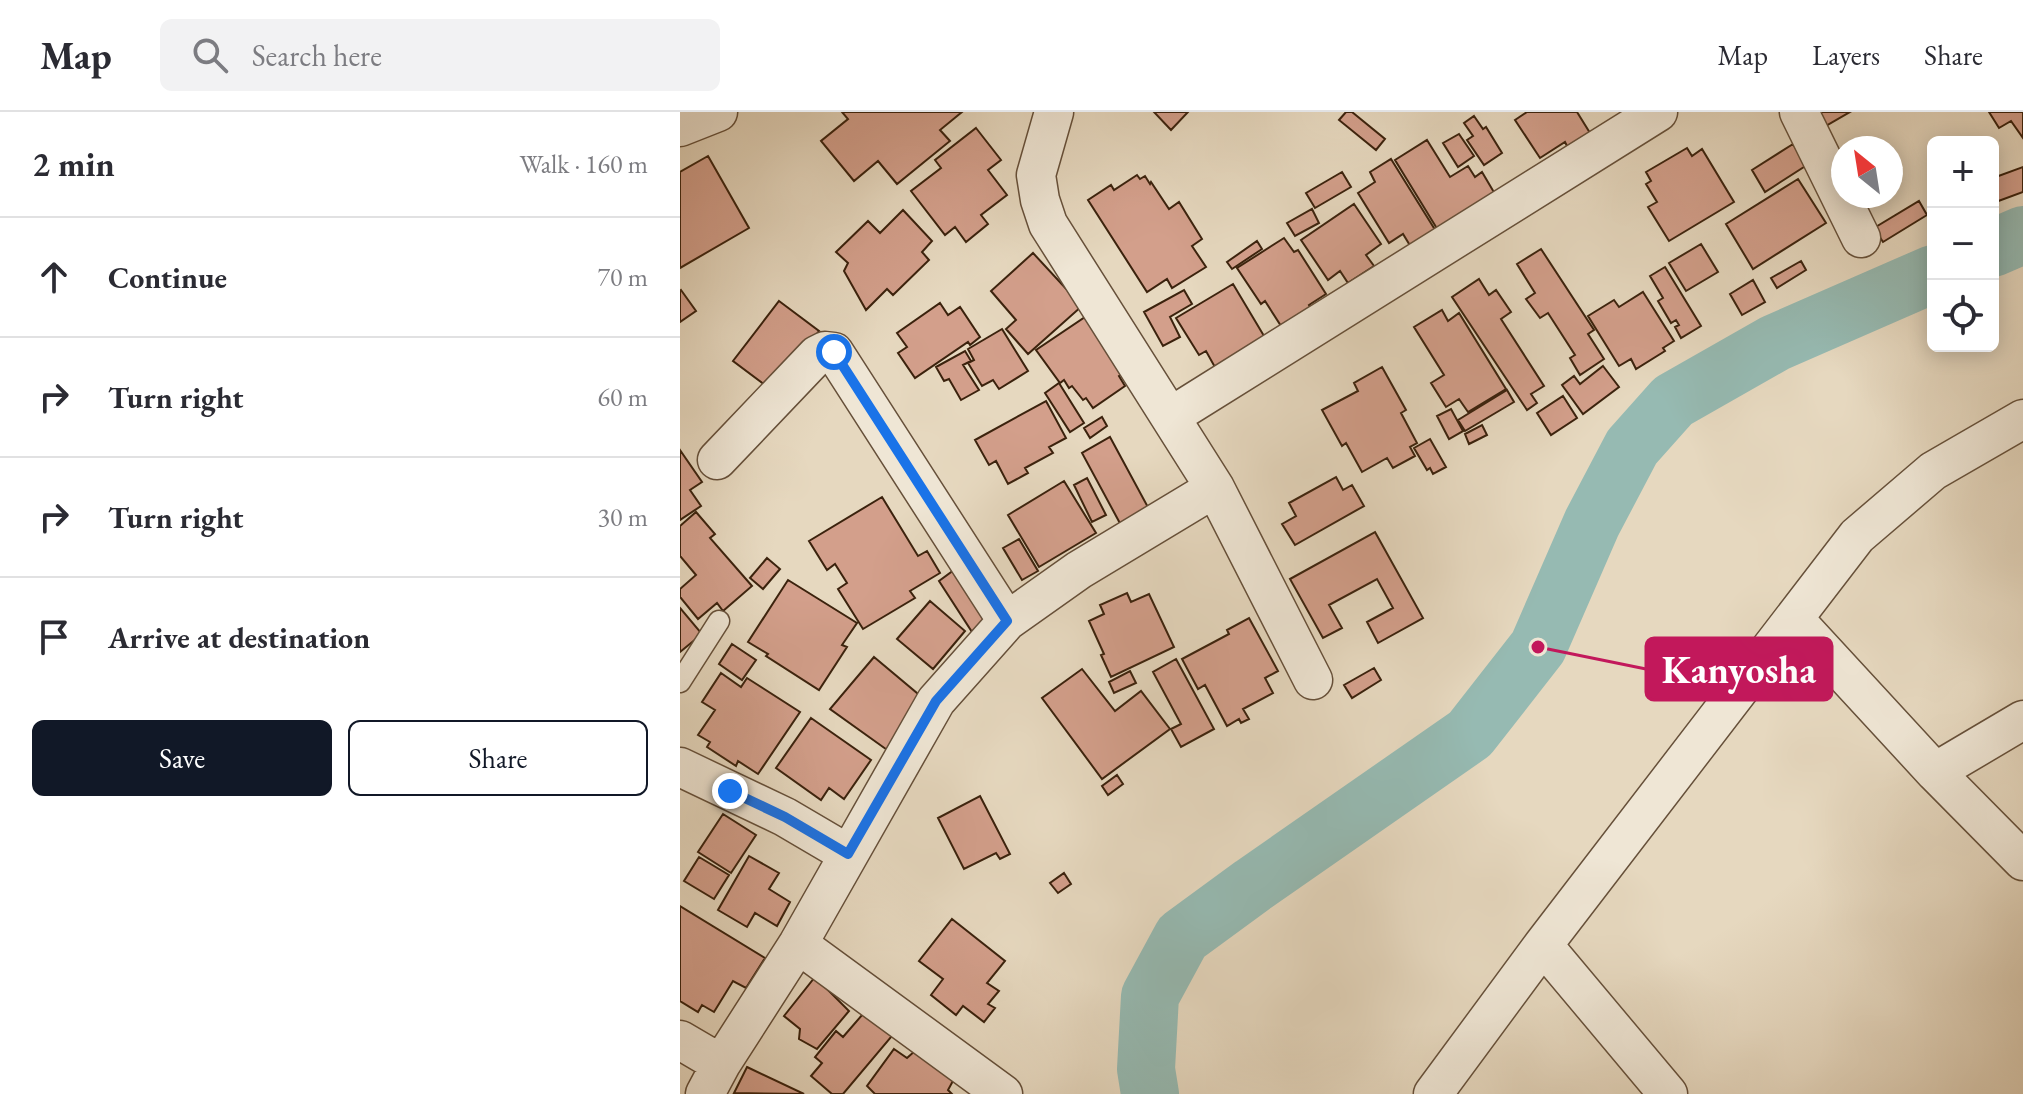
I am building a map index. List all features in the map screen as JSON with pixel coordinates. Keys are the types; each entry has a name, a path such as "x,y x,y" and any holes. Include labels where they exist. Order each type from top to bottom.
{"street":[{"path":"680,127 718,112"},
{"path":"1054,112 1036,175 1048,224 1215,488 1313,680"},
{"path":"1170,417 1658,112"},
{"path":"1799,112 1861,238"},
{"path":"717,460 817,355 825,351 834,352 1007,621"},
{"path":"1433,1094 1543,945 1857,536 1933,471 2023,419"},
{"path":"680,1040 713,1079 798,944 936,701 1007,621 1079,570 1215,488"},
{"path":"1794,619 1935,772 2023,861"},
{"path":"1935,772 2023,720"},
{"path":"680,767 785,817 848,854"},
{"path":"798,944 1003,1094"},
{"path":"1543,945 1668,1094"}],"lane":[{"path":"680,682 719,621"}],"building":[{"path":"842,112 962,112 940,130 950,141 897,184 878,161 854,181 821,141 848,119"},
{"path":"1154,112 1188,112 1171,130"},
{"path":"1346,112 1352,112 1385,139 1376,150 1339,120"},
{"path":"1527,112 1577,112 1590,133 1568,148 1565,142 1540,158 1515,120"},
{"path":"1809,112 1850,112 1817,131"},
{"path":"1989,112 2023,112 2023,138 2011,121 1999,128"},
{"path":"1474,116 1483,129 1486,127 1502,153 1484,165 1467,140 1473,136 1464,123"},
{"path":"976,128 1001,160 988,170 1007,195 981,215 988,224 966,242 955,227 945,235 911,191 941,168 935,160"},
{"path":"1459,134 1474,156 1458,167 1443,143"},
{"path":"1427,140 1450,177 1468,166 1475,177 1482,172 1495,194 1444,240 1395,160"},
{"path":"1793,144 1807,165 1765,192 1752,170"},
{"path":"1687,148 1692,156 1702,149 1734,202 1669,241 1648,207 1657,202 1646,184 1651,181 1646,172"},
{"path":"708,156 749,228 680,268 680,172"},
{"path":"1391,159 1442,241 1417,257 1403,234 1389,243 1358,193 1375,182 1370,172"},
{"path":"2023,167 2023,192 1999,201 1999,176"},
{"path":"1342,172 1351,187 1315,208 1306,193"},
{"path":"1137,175 1140,179 1145,176 1151,182 1169,209 1179,202 1202,239 1192,246 1206,267 1172,288 1167,279 1147,292 1088,200 1111,185 1114,190"},
{"path":"1798,179 1826,223 1753,269 1726,224"},
{"path":"1919,201 1927,215 1883,242 1874,228"},
{"path":"1354,204 1381,244 1366,255 1374,266 1348,283 1340,271 1328,280 1301,240"},
{"path":"1312,209 1319,223 1295,236 1287,223"},
{"path":"903,210 932,241 922,252 929,260 893,295 887,289 866,310 844,271 848,263 836,252 868,221 880,233"},
{"path":"1284,238 1294,252 1298,250 1326,294 1309,305 1312,310 1283,329 1265,301 1261,304 1237,268"},
{"path":"1257,241 1262,249 1232,269 1227,262"},
{"path":"1701,244 1718,272 1686,291 1669,263"},
{"path":"1541,249 1594,330 1588,334 1604,359 1580,375 1570,358 1575,355 1548,313 1540,318 1526,299 1535,293 1517,264"},
{"path":"1033,253 1082,306 1028,354 1006,329 1016,320 991,291"},
{"path":"1801,261 1806,270 1777,288 1771,278"},
{"path":"1665,267 1701,326 1681,338 1675,327 1679,325 1676,320 1671,323 1658,301 1663,298 1650,276"},
{"path":"1479,279 1489,295 1496,290 1511,312 1501,319 1544,386 1531,394 1537,403 1527,410 1452,297"},
{"path":"1753,280 1765,302 1742,315 1730,294"},
{"path":"1233,284 1267,341 1221,378 1206,351 1199,355 1176,318"},
{"path":"1184,290 1192,304 1170,317 1180,337 1163,346 1144,312"},
{"path":"680,291 696,311 680,322"},
{"path":"1643,292 1674,341 1663,348 1665,351 1636,369 1631,359 1619,366 1588,316 1614,300 1619,307"},
{"path":"779,301 819,331 773,391 733,361"},
{"path":"940,303 948,315 960,307 980,337 915,378 898,353 907,347 897,333"},
{"path":"1097,309 1131,368 1119,376 1125,386 1093,408 1072,386 1069,388 1064,380 1060,383 1036,350"},
{"path":"1442,310 1448,321 1459,313 1506,389 1468,412 1459,399 1446,407 1431,383 1444,375 1414,327"},
{"path":"1002,329 1028,371 999,389 993,380 982,386 968,363 974,360 968,349"},
{"path":"965,351 971,361 963,365 979,390 961,400 949,379 944,381 936,367"},
{"path":"1603,366 1619,387 1583,414 1562,385 1574,376 1580,384"},
{"path":"1382,367 1406,410 1401,413 1417,443 1410,447 1415,456 1393,468 1387,458 1362,472 1346,443 1342,446 1322,410 1358,391 1354,383"},
{"path":"1059,383 1084,423 1070,432 1045,393"},
{"path":"1507,390 1514,402 1465,431 1458,420"},
{"path":"1563,396 1577,418 1551,435 1537,413"},
{"path":"1046,401 1066,438 1049,447 1053,453 1025,468 1028,473 1008,484 996,461 989,465 975,440"},
{"path":"1451,409 1463,431 1449,439 1437,416"},
{"path":"1102,417 1107,426 1090,438 1084,428"},
{"path":"1482,425 1487,435 1469,444 1465,434"},
{"path":"1110,437 1150,511 1122,527 1082,453"},
{"path":"1430,439 1446,467 1433,474 1430,468 1427,470 1414,448"},
{"path":"680,450 702,482 690,490 701,506 680,520"},
{"path":"1336,477 1343,490 1352,485 1364,506 1295,545 1282,524 1296,516 1289,503"},
{"path":"1087,478 1106,515 1092,522 1074,485"},
{"path":"1064,481 1096,533 1039,567 1008,515"},
{"path":"882,497 918,556 927,551 940,573 910,591 915,598 863,629 838,589 847,583 835,564 827,570 809,541"},
{"path":"696,512 715,534 710,538 752,586 723,611 717,603 698,619 680,597 680,589 696,575 680,556 680,526"},
{"path":"1375,532 1423,618 1378,643 1367,622 1393,608 1377,579 1329,605 1342,628 1323,638 1290,579"},
{"path":"1019,539 1038,571 1022,580 1003,548"},
{"path":"767,558 780,569 763,589 750,578"},
{"path":"954,570 990,624 974,635 939,581"},
{"path":"788,580 857,623 842,645 847,647 819,690 748,642"},
{"path":"1127,593 1131,602 1149,594 1174,647 1111,677 1089,621 1104,614 1100,605"},
{"path":"930,601 965,631 933,669 897,639"},
{"path":"680,608 702,634 680,652"},
{"path":"1249,618 1278,671 1265,678 1273,693 1243,709 1249,719 1241,723 1239,719 1227,726 1205,685 1198,689 1182,659 1229,634 1227,630"},
{"path":"732,644 756,660 742,680 719,664"},
{"path":"874,657 930,704 890,752 830,709"},
{"path":"1176,659 1214,729 1181,747 1171,729 1181,724 1153,672"},
{"path":"1374,668 1381,680 1352,698 1344,685"},
{"path":"1082,669 1115,711 1141,691 1170,729 1102,779 1042,698"},
{"path":"1130,671 1136,683 1114,693 1109,682"},
{"path":"721,673 741,687 747,678 800,712 758,774 738,761 736,766 707,747 710,742 698,735 715,710 702,702"},
{"path":"811,718 871,760 844,799 829,788 821,800 776,768"},
{"path":"1117,775 1123,784 1108,795 1102,786"},
{"path":"980,796 1010,854 1000,859 996,853 964,869 938,818"},
{"path":"723,814 756,835 731,873 698,852"},
{"path":"749,856 779,873 769,889 790,902 777,926 755,913 747,927 718,910"},
{"path":"699,857 729,875 714,899 684,881"},
{"path":"1064,873 1071,884 1058,893 1050,883"},
{"path":"680,906 765,958 746,988 733,981 714,1012 702,1005 698,1012 680,1001"},
{"path":"952,919 1005,961 987,983 999,991 988,1004 995,1008 984,1022 963,1006 956,1015 931,995 943,979 919,961"},
{"path":"815,977 849,1011 817,1049 799,1039 800,1029 784,1016"},
{"path":"869,1007 897,1030 843,1094 832,1094 811,1076 822,1063 815,1057 836,1031 843,1037"},
{"path":"894,1049 907,1058 916,1050 954,1079 948,1090 952,1094 875,1094 867,1086"},
{"path":"747,1067 804,1094 734,1093"}],"waterway":[{"path":"1999,245 2023,235"},
{"path":"1150,1094 1146,1069 1150,996 1182,937 1470,734 1538,647 1592,523 1632,447 1673,401 1775,343 1927,277"}],"place":[{"name":"Kanyosha","path":"1538,647"}],"route":[{"path":"730,791 785,817 848,854 936,701 1007,621 834,352"}]}
